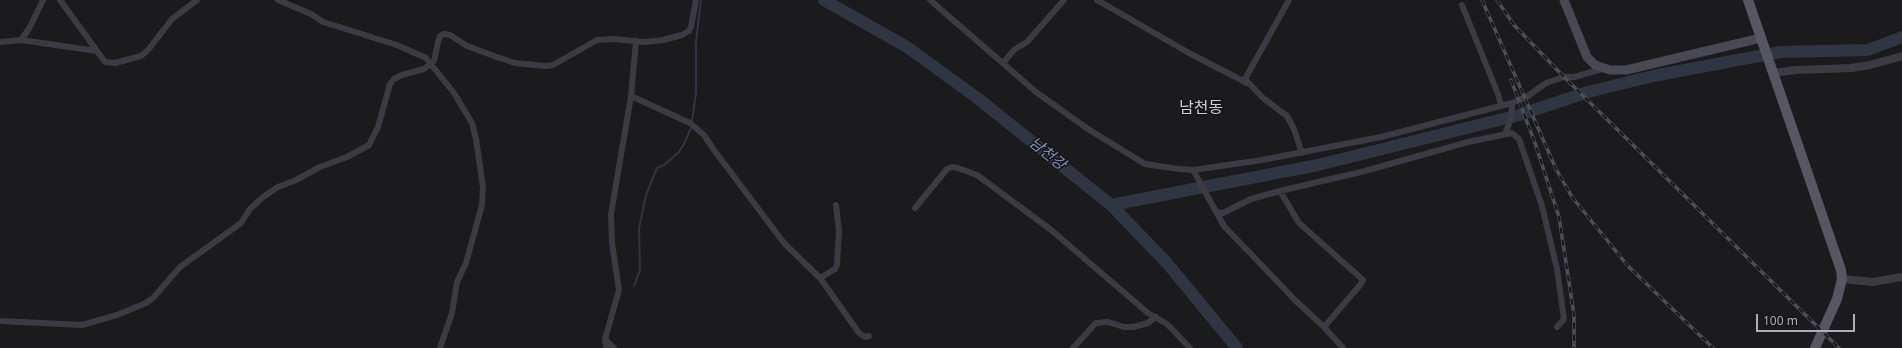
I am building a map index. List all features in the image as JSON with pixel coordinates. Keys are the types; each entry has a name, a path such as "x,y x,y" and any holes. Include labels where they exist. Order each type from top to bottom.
{"main road":[{"path":"1564,0 1587,57 1591,62 1602,69 1617,71 1626,70 1762,41"},
{"path":"1748,0 1778,90 1839,260 1842,280 1837,299 1815,348"}],"street":[{"path":"21,40 30,27 43,0"},
{"path":"60,0 105,62 115,63 140,56 148,50 172,19 197,0"},
{"path":"278,0 310,14 323,22 412,51 426,58 454,93 472,123 476,139 483,197 481,213 466,263 457,282 452,313 440,348"},
{"path":"0,321 82,325 117,316 146,303 153,298 180,267 241,224 250,210 263,197 278,187 296,180 320,167 347,157 369,145 378,127 390,84 394,79 418,71 430,64 435,58 440,36 444,34 450,35 467,46 516,63 546,66 553,65 597,40 663,40 689,31 693,20 696,0"},
{"path":"930,0 1042,96 1088,129 1145,164 1193,170 1262,160 1381,137 1512,103 1528,96 1546,83 1564,77 1574,77 1602,69"},
{"path":"1003,63 1015,49 1027,42 1064,0"},
{"path":"1097,0 1189,53 1247,83 1287,116 1294,129 1302,152"},
{"path":"1247,83 1245,79 1255,59 1289,0"},
{"path":"1462,5 1498,94 1501,105"},
{"path":"0,42 21,40 97,50"},
{"path":"614,348 606,342 619,290 612,243 611,214 631,96 636,41"},
{"path":"1772,70 1851,68 1870,65 1902,56"},
{"path":"631,96 690,123 704,135 784,243 820,278 851,324 859,333 865,337 869,336"},
{"path":"1505,134 1512,116 1512,103"},
{"path":"1217,212 1223,213 1251,199 1280,191 1512,133 1519,139 1542,206 1557,269 1564,319 1557,327"},
{"path":"915,208 947,169 952,167 958,168 977,175 1050,229 1148,312 1167,324 1190,348"},
{"path":"1193,170 1208,193 1224,226 1343,348"},
{"path":"1280,191 1299,224 1363,280 1324,327"},
{"path":"820,278 835,269 837,265 839,231 836,205"},
{"path":"1842,280 1873,282 1902,277"},
{"path":"1073,348 1096,323 1108,322 1124,327 1133,327 1148,323 1156,317"}],"waterway":[{"path":"692,121 696,93 696,42 701,0"},
{"name":"남천강","path":"824,0 907,47 976,97 1111,205 1167,263 1237,348"},
{"path":"1111,205 1318,165 1519,115 1588,92 1653,76 1780,52 1868,50 1902,37"},
{"path":"634,286 640,270 639,228 646,195 657,168 664,165 679,152 691,128"}],"railway":[{"path":"1482,0 1556,169 1572,197 1628,266 1713,348"},
{"path":"1497,0 1514,25 1564,77 1839,348"},
{"path":"1511,80 1535,143 1559,217 1574,315 1574,348"}],"district":[{"name":"남천동","path":"1201,108"}]}
